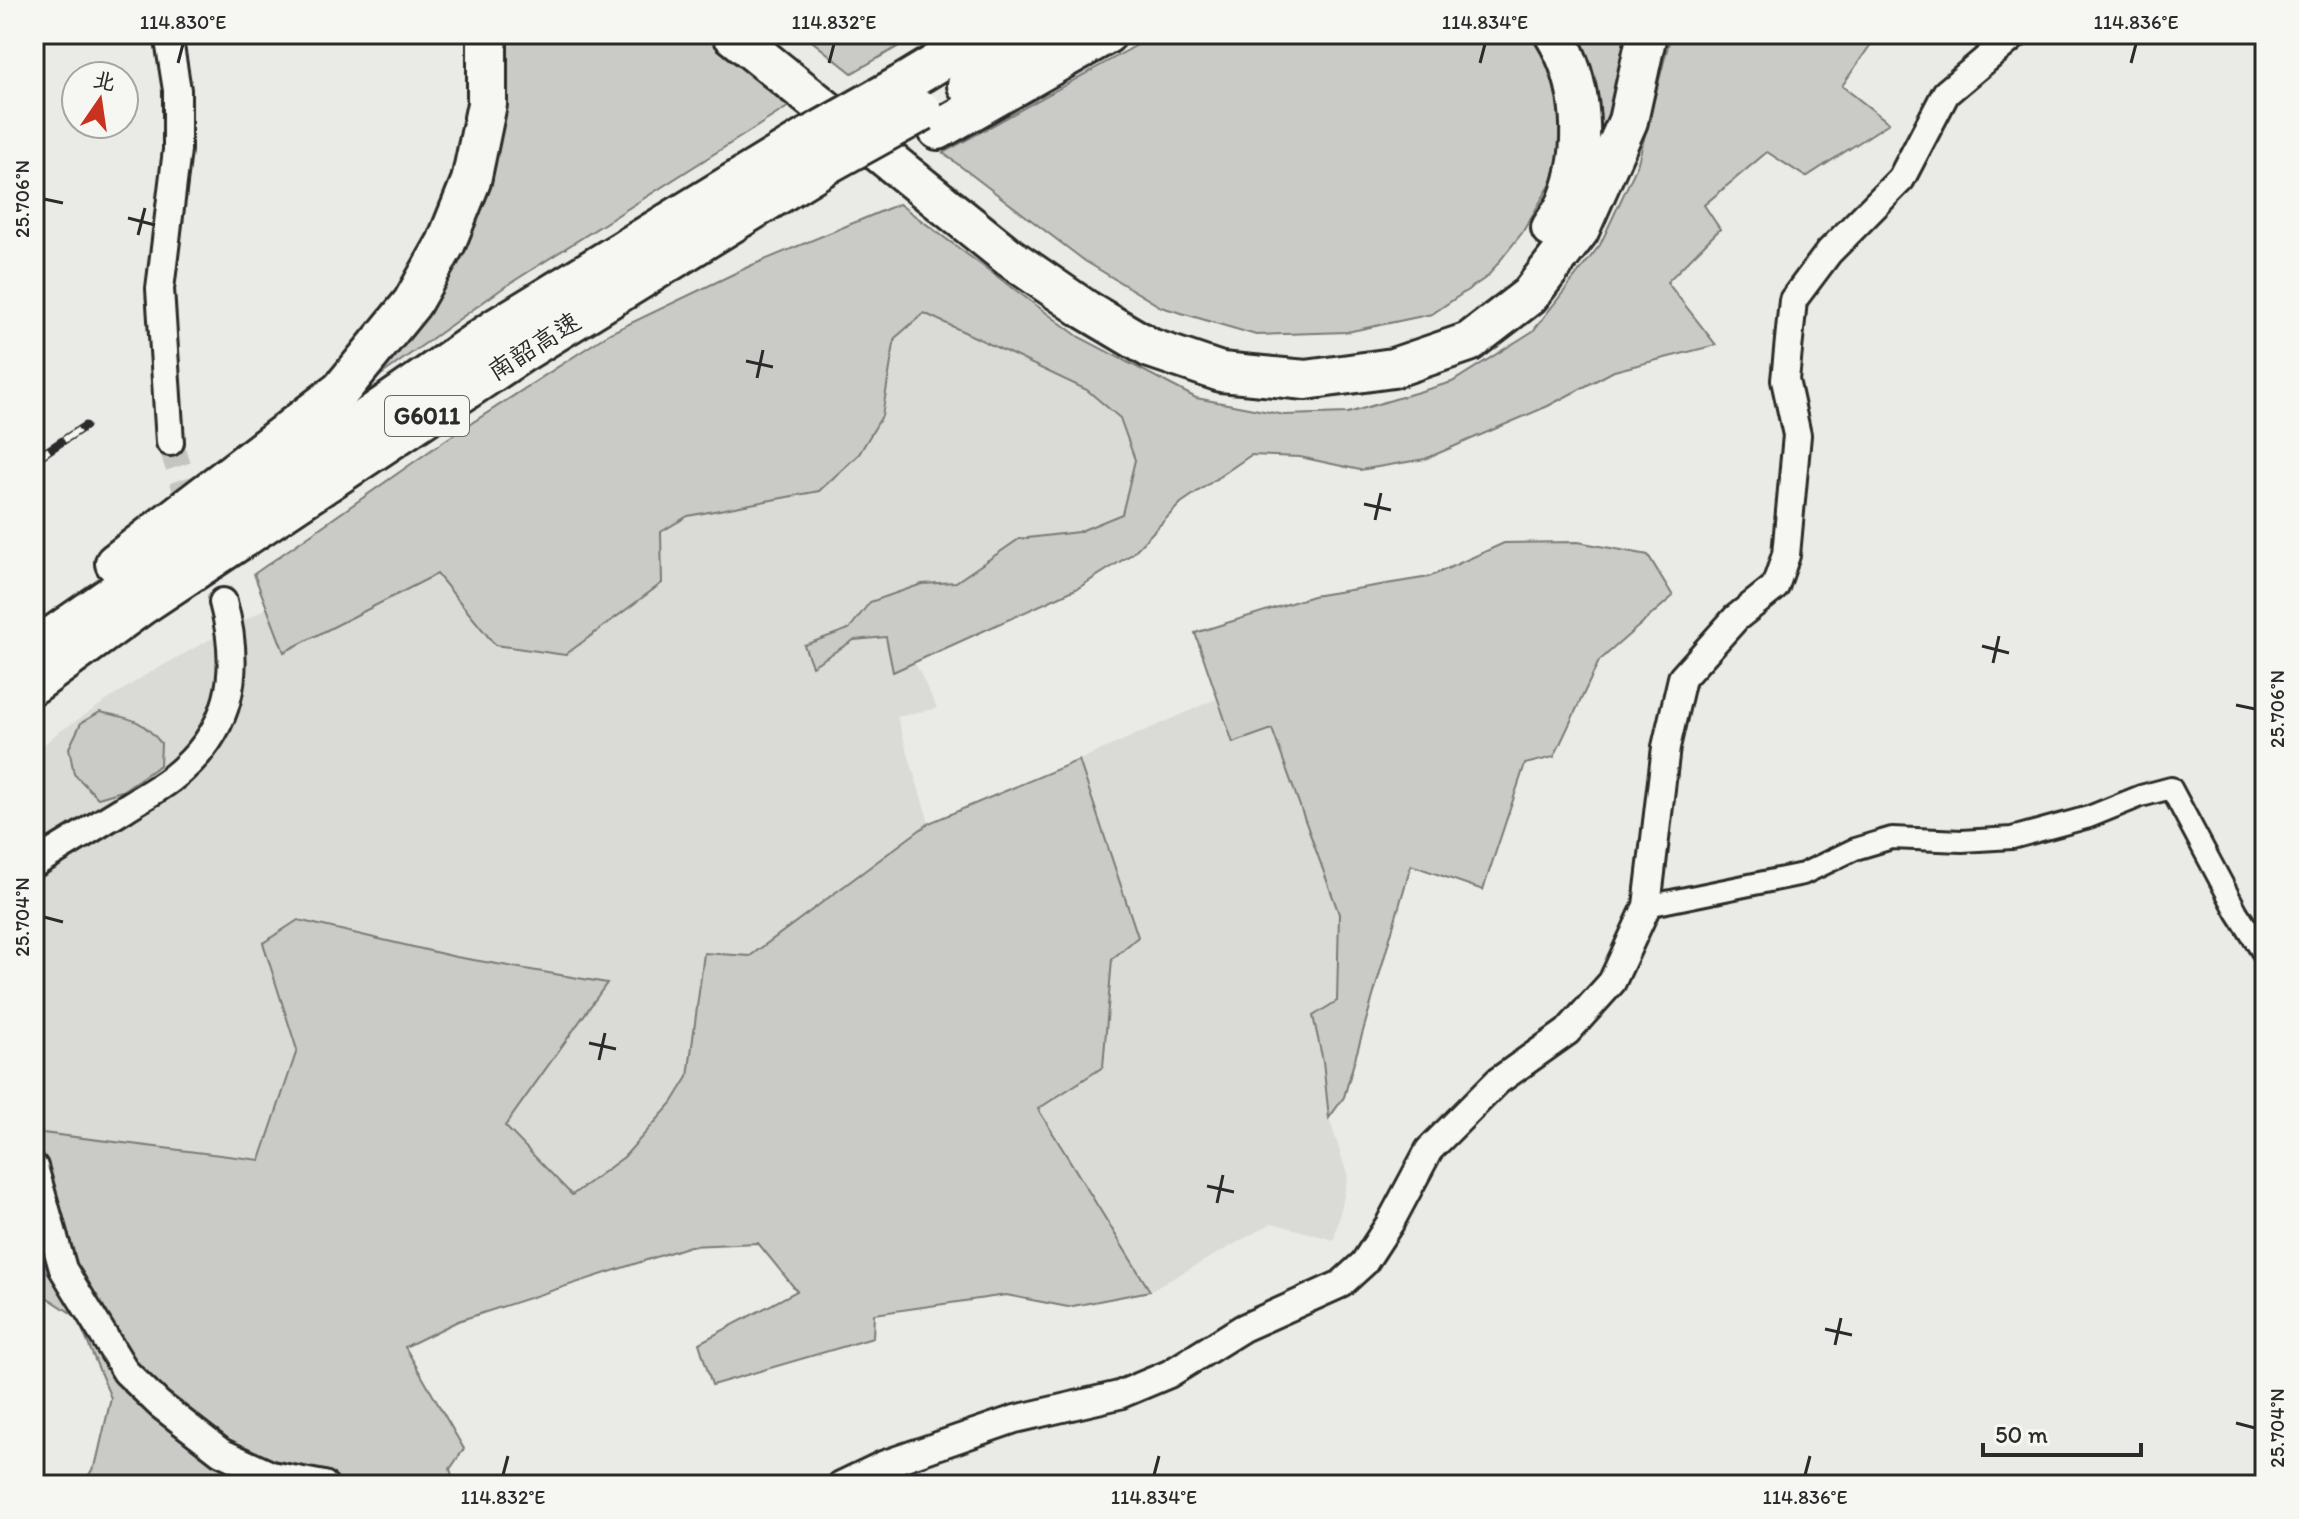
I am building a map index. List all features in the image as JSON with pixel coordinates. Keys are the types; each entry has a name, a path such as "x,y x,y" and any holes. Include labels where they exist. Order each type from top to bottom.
{"highway":[{"path":"34,624 341,390 412,303 446,243 471,181 487,104 487,34"},
{"path":"732,34 1009,257 1086,310 1150,348 1221,372 1306,380 1393,368 1469,342 1529,296 1579,231 1628,121 1647,34"},
{"path":"765,34 965,199 1065,273 1207,345 1286,360 1366,356 1431,333 1496,294 1537,250 1567,203 1579,152 1579,112 1568,56 1554,34"},
{"name":"南韶高速","path":"921,108 985,34"},
{"name":"南韶高速","path":"34,684 141,606 523,352 827,162 1050,34"},
{"path":"827,162 921,108 1107,34"},
{"name":"南韶高速","path":"34,649 496,328 827,162"}],"street":[{"path":"168,34 177,90 177,150 160,289 170,442"},
{"path":"841,1485 885,1464 1015,1419 1119,1395 1169,1374 1243,1328 1341,1284 1364,1263 1429,1150 1498,1081 1567,1032 1612,982 1647,906 1666,747 1682,678 1736,618 1775,587 1786,555 1797,435 1785,380 1793,300 1829,252 1901,179 1946,93 2016,34"},
{"path":"34,864 171,779 199,752 219,721 231,690 232,635 223,602"},
{"path":"1647,906 1803,874 1855,849 1892,838 1962,841 2012,838 2089,817 2141,796 2171,788 2237,912 2265,956"},
{"path":"34,1167 63,1269 126,1372 159,1404 221,1452 271,1475 324,1485"}],"shaded area":[{"path":"503,34 711,34 794,103 503,288 364,387 449,277 485,191 506,90"},
{"path":"803,34 920,34 852,73"},
{"path":"1157,34 1535,34 1562,93 1562,138 1553,180 1522,233 1487,277 1432,314 1347,332 1256,335 1161,307 1085,261 943,153"},
{"path":"1579,34 1632,34 1603,148 1594,138 1594,84"},
{"path":"1671,34 1878,34 1842,86 1889,123 1806,177 1767,152 1704,205 1720,229 1667,282 1716,345 1614,371 1548,406 1425,459 1360,470 1300,457 1251,455 1181,503 1132,554 1078,588 893,672 886,637 854,640 812,666 804,645 849,629 870,602 922,584 956,582 1019,539 1078,532 1122,514 1135,460 1120,418 1087,390 924,313 895,338 882,416 859,454 819,491 688,516 661,532 662,583 565,655 495,645 437,574 284,652 254,574 444,441 610,333 750,266 899,204 1079,337 1196,398 1285,415 1348,413 1452,382 1533,331 1600,245 1637,166"},
{"path":"924,313 1087,390 1120,418 1135,460 1122,514 1078,532 1019,539 955,582 922,584 870,602 850,629 804,645 813,666 854,640 886,637 893,672 915,663 937,708 897,717 929,823 750,956 704,953 688,1077 672,1103 624,1157 572,1195 505,1126 606,983 456,957 263,943 297,1050 260,1160 34,1132 34,753 56,734 144,676 267,608 285,652 437,574 495,645 688,516 819,491 882,416 895,338"},
{"path":"1578,542 1648,555 1673,596 1599,661 1554,757 1525,764 1483,890 1411,865 1344,1097 1329,1118 1323,1061 1313,1016 1337,1001 1339,914 1272,729 1233,743 1195,633 1313,596 1429,577 1504,543"},
{"path":"1216,699 1233,743 1272,728 1339,914 1337,1001 1313,1017 1323,1061 1329,1118 1348,1177 1334,1240 1272,1223 1150,1291 1037,1109 1103,1067 1112,959 1138,937 1079,760"},
{"path":"100,712 135,721 161,743 160,765 122,791 98,798 74,774 69,748 81,723"},
{"path":"1079,760 1138,937 1112,959 1103,1067 1038,1109 1150,1291 1068,1307 1006,1295 874,1314 873,1338 712,1385 699,1343 797,1291 758,1243 690,1246 458,1321 405,1347 464,1449 450,1469 455,1485 83,1485 96,1463 111,1398 77,1317 34,1289 34,1132 260,1160 297,1050 263,943 298,920 456,957 607,983 505,1126 572,1195 624,1157 672,1103 688,1077 704,953 750,956 929,823"}],"tunnel":[{"path":"170,442 223,602"}],"railway":[{"path":"34,460 85,426"}]}
